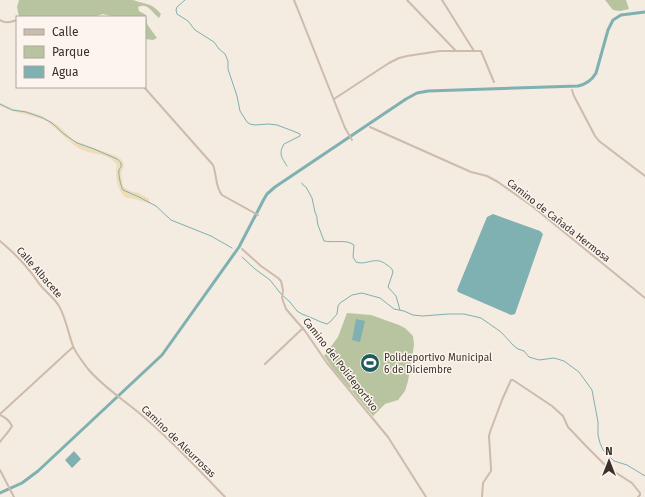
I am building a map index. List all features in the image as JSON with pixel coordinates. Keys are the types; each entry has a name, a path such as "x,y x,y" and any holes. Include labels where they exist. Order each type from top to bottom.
{"street":[{"path":"294,0 345,128 352,139"},
{"path":"407,0 457,51"},
{"path":"442,0 474,51"},
{"path":"0,20 2,22 16,20"},
{"path":"334,99 399,58 440,51 481,51 494,82"},
{"path":"145,88 213,165 216,174 218,191 222,195 258,215"},
{"path":"572,90 599,141 645,176"},
{"name":"Camino de Cañada Hermosa","path":"370,127 471,172 487,176 498,182 532,206 645,298"},
{"name":"Calle Albacete","path":"0,241 21,260 59,306 73,347 89,370 104,386 116,394"},
{"name":"Camino del Polideportivo","path":"242,249 281,281 283,290 282,298 288,312 303,328 327,363 388,437 426,497"},
{"path":"266,364 303,328"},
{"path":"0,442 12,426 6,418 0,414 73,347"},
{"path":"482,497 483,483 492,469 489,436 511,380 544,400 559,412 563,416 568,427 587,448 607,467 632,483 640,493 638,497"},
{"name":"Camino de Aleurrosas","path":"116,394 155,426 225,497"},
{"path":"0,470 14,497"}],"green space":[{"path":"19,0 133,0 154,7 161,14 159,18 147,7 138,7 139,11 146,15 147,24 157,38 153,40 146,39 146,16 112,16 103,14 96,16 19,16 17,7"},
{"path":"605,0 626,0 629,9 620,11 613,10"},
{"name":"Polideportivo Municipal 6 de Diciembre","path":"347,313 371,315 405,328 413,336 414,345 405,391 398,400 385,404 373,416 324,356 338,337"}],"sand":[{"path":"0,103 14,109 40,115 59,126 73,140 116,156 122,160 124,165 121,174 123,186 130,191 139,193 149,199 150,204 125,197 116,178 117,166 111,159 82,150 46,121 5,108 0,106"}],"water":[{"path":"493,214 540,231 543,234 515,314 511,315 458,292 457,290 487,217"},
{"path":"356,319 365,321 360,342 352,340"},
{"path":"74,451 81,459 72,468 65,460"}],"waterway":[{"path":"185,0 177,7 177,14 188,21 195,30 214,42 225,54 240,111 247,122 255,125 277,125 300,134 300,136 284,144 282,147 281,156 287,166"},
{"path":"0,493 22,483 38,471 162,355 239,247 264,199 275,187 417,93 428,91 578,86 587,83 596,73 608,30 613,20 621,15 645,12"},
{"path":"0,104 12,110 26,112 43,118 52,123 77,143 117,159 121,163 119,174 123,190 156,206 171,220 211,236 232,248"},
{"path":"302,183 312,198 318,225 324,241 351,243 354,245 353,257 356,262 364,263 379,261 389,266 393,272 388,287 396,296 400,310"},
{"path":"242,257 270,280 297,311 327,324 337,314 340,303 352,295 362,293 380,298 394,309 413,315 464,314 481,318 501,332 514,346 524,351 529,357 539,360 554,358 564,361 579,372 592,390 598,422 598,435 603,450 614,461 627,465 645,476"}],"place":[{"name":"Polideportivo Municipal 6 de Diciembre","path":"370,363"}]}
